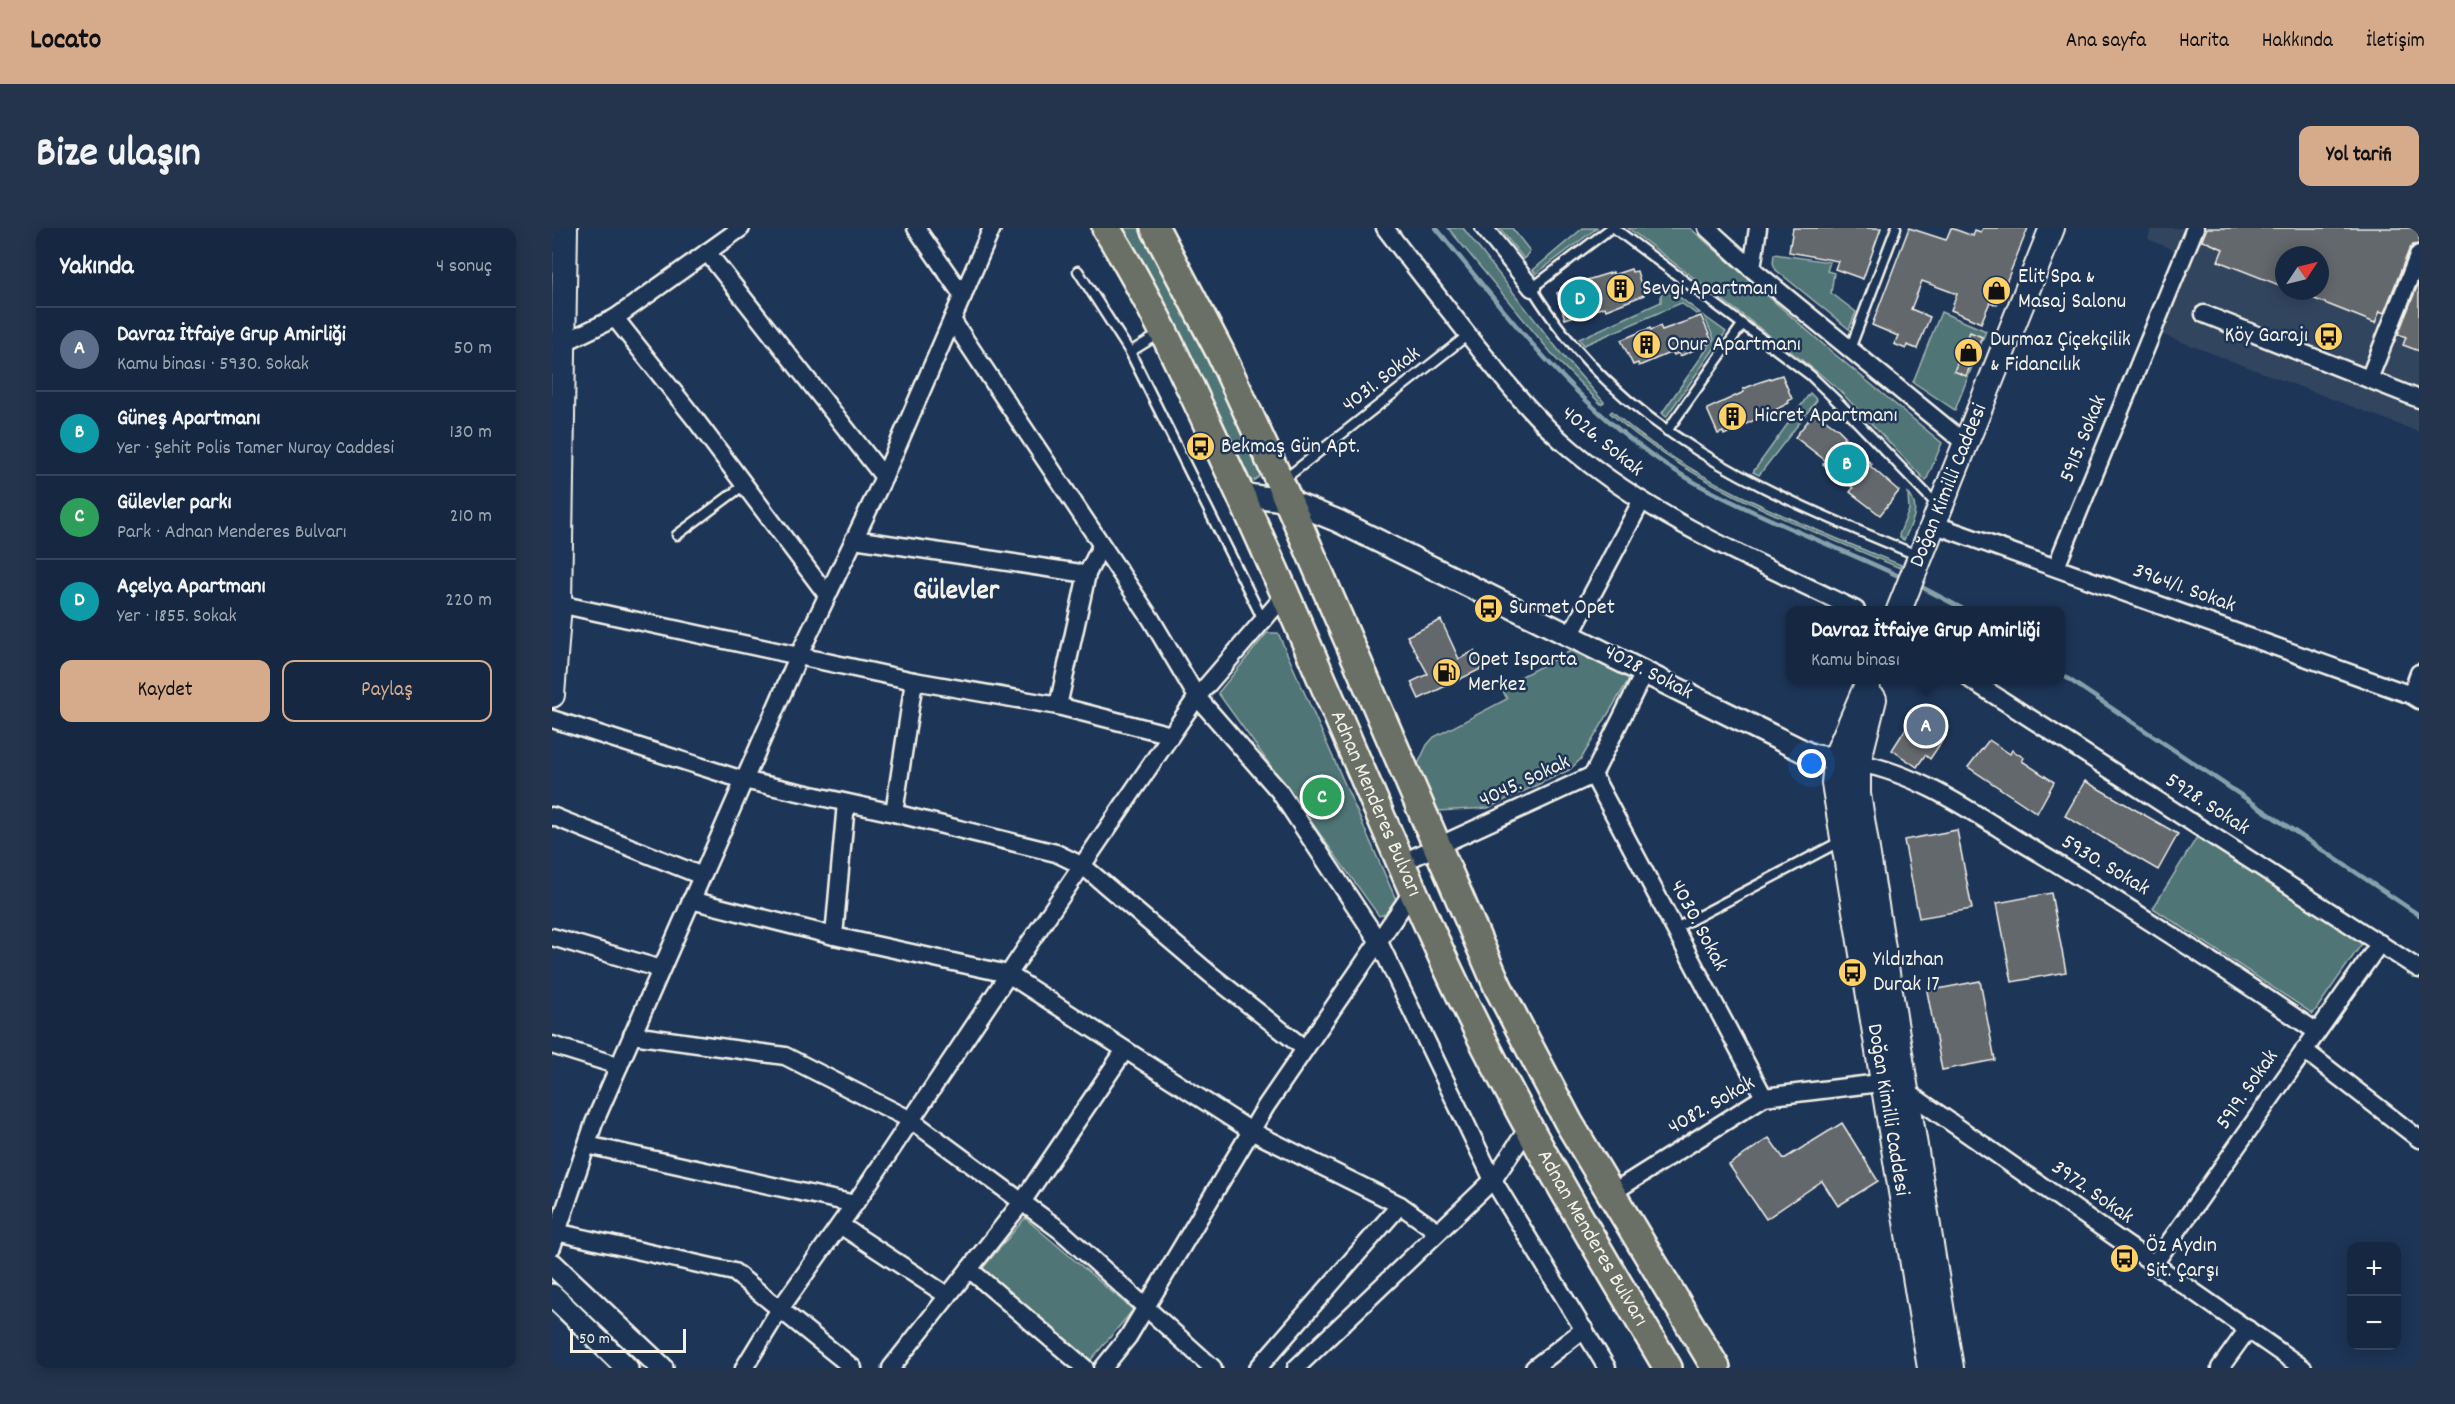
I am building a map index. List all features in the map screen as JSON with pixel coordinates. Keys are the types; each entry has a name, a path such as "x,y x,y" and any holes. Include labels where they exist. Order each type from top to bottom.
{"main road":[{"path":"552,695 558,339 566,228"},
{"name":"Adnan Menderes Bulvarı","path":"1106,228 1164,332 1268,493 1285,595 1413,891 1487,1050 1528,1128 1668,1368"},
{"name":"Adnan Menderes Bulvarı","path":"1155,228 1220,352 1268,493 1437,847 1498,987 1530,1052 1610,1194 1716,1368"},
{"name":"Doğan Kimilli Caddesi","path":"1901,606 2052,228"},
{"name":"Doğan Kimilli Caddesi","path":"1868,684 1847,762 1858,794 1951,1368"},
{"name":"Doğan Kimilli Caddesi","path":"1877,684 1847,762 1834,783 1930,1368"}],"street":[{"path":"558,339 615,318 741,228"},
{"path":"916,228 963,296"},
{"path":"853,1368 734,1272 554,1239 587,1144 632,1035 799,655 884,477 992,228"},
{"name":"4026. Sokak","path":"1385,228 1468,335 1544,424 1570,449 1641,502 1688,528 1848,606"},
{"path":"1484,228 1532,288"},
{"path":"1707,228 1752,269 1965,443"},
{"path":"1752,269 1758,228"},
{"name":"5915. Sokak","path":"2056,567 2195,228"},
{"path":"707,252 884,477"},
{"path":"2369,380 2419,254"},
{"path":"2204,314 2419,399"},
{"path":"615,318 827,595"},
{"path":"952,320 1150,619 1197,697 1279,791 1379,942 1493,1180 1607,1368"},
{"name":"4028. Sokak","path":"1268,493 1338,521 1571,634 1811,755 1847,762"},
{"path":"1571,634 1641,502"},
{"name":"3964/1. Sokak","path":"1936,515 2056,567 2415,697"},
{"path":"854,539 1087,574"},
{"path":"1058,706 1087,574 1101,546"},
{"path":"744,1368 780,1309 855,1204 1197,697 1285,595"},
{"path":"555,604 914,681 1058,706 1172,735"},
{"name":"4045. Sokak","path":"1401,863 1593,776 1645,671"},
{"path":"2415,697 2419,673"},
{"path":"894,813 914,681"},
{"name":"5928. Sokak","path":"1977,684 2419,969"},
{"path":"552,719 743,780 894,813 1056,853 1083,866 1210,974 1305,1048"},
{"name":"5930. Sokak","path":"1847,762 1890,771 1914,781 2003,831 2150,919 2317,1032"},
{"name":"4030. Sokak","path":"1593,776 1764,1097"},
{"path":"834,936 846,803"},
{"path":"552,816 702,876"},
{"path":"1103,1368 1128,1337 1251,1131 1413,891"},
{"path":"691,900 834,936 1008,974 1251,1131 1400,1205 1438,1232"},
{"path":"552,937 661,969"},
{"name":"5919. Sokak","path":"2154,1264 2379,943"},
{"path":"632,1035 785,1056 911,1120 1060,1230 1213,1368"},
{"path":"552,1045 619,1066"},
{"path":"891,1368 1022,1202 1125,1050"},
{"path":"2304,1050 2419,1139"},
{"name":"3972. Sokak","path":"1883,1082 1895,1084 1906,1091 2303,1368"},
{"name":"4082. Sokak","path":"1610,1194 1764,1097 1883,1082"},
{"path":"1296,1368 1493,1180 1528,1128"},
{"path":"587,1144 855,1204"},
{"path":"1258,1368 1400,1205"},
{"path":"840,1225 948,1296"},
{"path":"552,1264 662,1368"},
{"path":"969,1269 1085,1368"},
{"path":"552,1295 627,1368"},
{"path":"1534,1368 1584,1329"},
{"path":"2220,1368 2248,1329"}],"lane":[{"path":"1920,556 1783,498 1724,467 1668,431 1634,406 1598,373 1565,334 1532,288 1612,228 1826,389 1936,515"},
{"path":"1850,349 1896,228"},
{"path":"1078,271 1130,352 1263,620"},
{"path":"1668,431 1742,325"},
{"path":"1130,352 1164,332"},
{"name":"4031. Sokak","path":"1268,493 1468,335"},
{"path":"677,535 744,485"},
{"path":"1674,928 1843,840"}],"shaded area":[{"path":"2151,228 2419,228 2419,432 2158,333 2189,257 2148,239"}],"green space":[{"path":"1120,228 1140,228 1174,288 1263,474 1253,481 1248,479 1195,366"},
{"path":"1448,228 1463,228 1563,356 1604,402 1601,404 1557,360"},
{"path":"1499,228 1512,228 1530,251 1524,259"},
{"path":"1583,228 1597,228 1536,274 1533,270"},
{"path":"1628,228 1690,228 1832,352 1942,443 1926,481 1840,391 1820,374"},
{"path":"1774,254 1830,262 1827,271 1834,273 1831,293 1856,312 1849,329 1776,270 1773,263"},
{"path":"1661,283 1700,313 1696,314 1681,303 1584,345 1579,339 1661,302"},
{"path":"1941,312 1986,331 1955,410 1913,382"},
{"path":"1704,316 1726,332 1666,417 1662,413 1714,339"},
{"path":"1810,393 1817,400 1759,475 1753,472"},
{"path":"1612,411 1675,459 1711,480 1788,518 1901,565 1900,568 1786,520 1711,483 1642,439 1610,413"},
{"path":"1908,493 1915,510 1904,540 1899,535 1909,510"},
{"path":"1267,633 1278,633 1397,902 1389,913 1379,916 1218,693"},
{"path":"1574,649 1631,676 1581,759 1569,770 1488,808 1438,811 1418,764 1427,745 1434,737 1507,699 1501,687"},
{"path":"2197,837 2363,942 2313,1014 2153,908"},
{"path":"1025,1218 1133,1310 1090,1361 982,1269"}],"building":[{"path":"1793,228 1881,228 1863,279 1835,269 1838,261 1789,252"},
{"path":"1909,228 1946,240 1951,228 1973,236 1975,230 1981,232 1983,228 2028,228 1997,305 1990,302 1981,323 1951,310 1957,294 1922,281 1911,309 1930,317 1917,349 1907,345 1906,349 1894,344 1898,336 1872,325"},
{"path":"2207,228 2419,228 2419,244 2413,245 2409,250 2384,313 2380,311 2375,323 2317,300 2329,300 2329,246 2275,246 2275,283 2218,261 2223,249 2202,240"},
{"path":"1631,269 1632,272 1637,271 1644,295 1606,310 1605,307 1565,319 1557,293 1562,291 1561,288 1613,272 1613,275"},
{"path":"2419,282 2419,351 2403,345 2406,337 2398,334"},
{"path":"1701,316 1711,339 1707,341 1708,344 1680,356 1672,352 1639,366 1638,363 1633,365 1621,340 1650,328 1651,330 1660,326 1662,330"},
{"path":"1970,332 1982,337 1966,376 1954,371"},
{"path":"1782,375 1792,399 1788,401 1789,403 1724,435 1723,432 1718,434 1707,409 1744,392 1743,389"},
{"path":"1815,412 1838,429 1845,436 1843,438 1866,456 1865,458 1872,464 1870,466 1899,491 1880,515 1850,492 1853,488 1823,464 1826,461 1795,437"},
{"path":"1441,620 1459,659 1474,651 1483,668 1419,699 1411,682 1428,674 1407,636"},
{"path":"1915,714 1946,735 1930,759 1925,755 1917,767 1892,750"},
{"path":"1989,740 2010,754 2012,750 2024,758 2022,761 2054,782 2037,813 1968,767"},
{"path":"2085,781 2178,834 2158,870 2065,816"},
{"path":"1957,830 1972,909 1919,918 1904,840"},
{"path":"2051,893 2066,972 2012,982 1997,903"},
{"path":"1980,981 1995,1060 1942,1070 1927,991"},
{"path":"1842,1123 1878,1181 1838,1206 1822,1181 1766,1219 1729,1165 1769,1138 1784,1159"}],"waterway":[{"path":"1436,228 1556,370 1623,433 1661,461 1701,486 1751,511 1903,578"},
{"path":"1916,584 1957,606"},
{"path":"2065,677 2419,915"}],"place":[{"name":"Sevgi Apartmanı","path":"1621,289"},
{"name":"Elit Spa & Masaj Salonu","path":"1997,290"},
{"name":"Açelya Apartmanı","path":"1580,299"},
{"name":"Köy Garajı","path":"2329,336"},
{"name":"Onur Apartmanı","path":"1646,345"},
{"name":"Durmaz Çiçekçilik & Fidancılık","path":"1969,353"},
{"name":"Hicret Apartmanı","path":"1733,416"},
{"name":"Bekmaş Gün Apt.","path":"1200,447"},
{"name":"Güneş Apartmanı","path":"1847,464"},
{"name":"Surmet Opet","path":"1488,608"},
{"name":"Opet Isparta Merkez","path":"1447,673"},
{"name":"Davraz İtfaiye Grup Amirliği","path":"1926,726"},
{"name":"Gülevler parkı","path":"1322,797"},
{"name":"Yıldızhan Durak 17","path":"1852,973"},
{"name":"Öz Aydın Sit. Çarşı","path":"2125,1259"}],"district":[{"name":"Gülevler","path":"956,593"}]}
